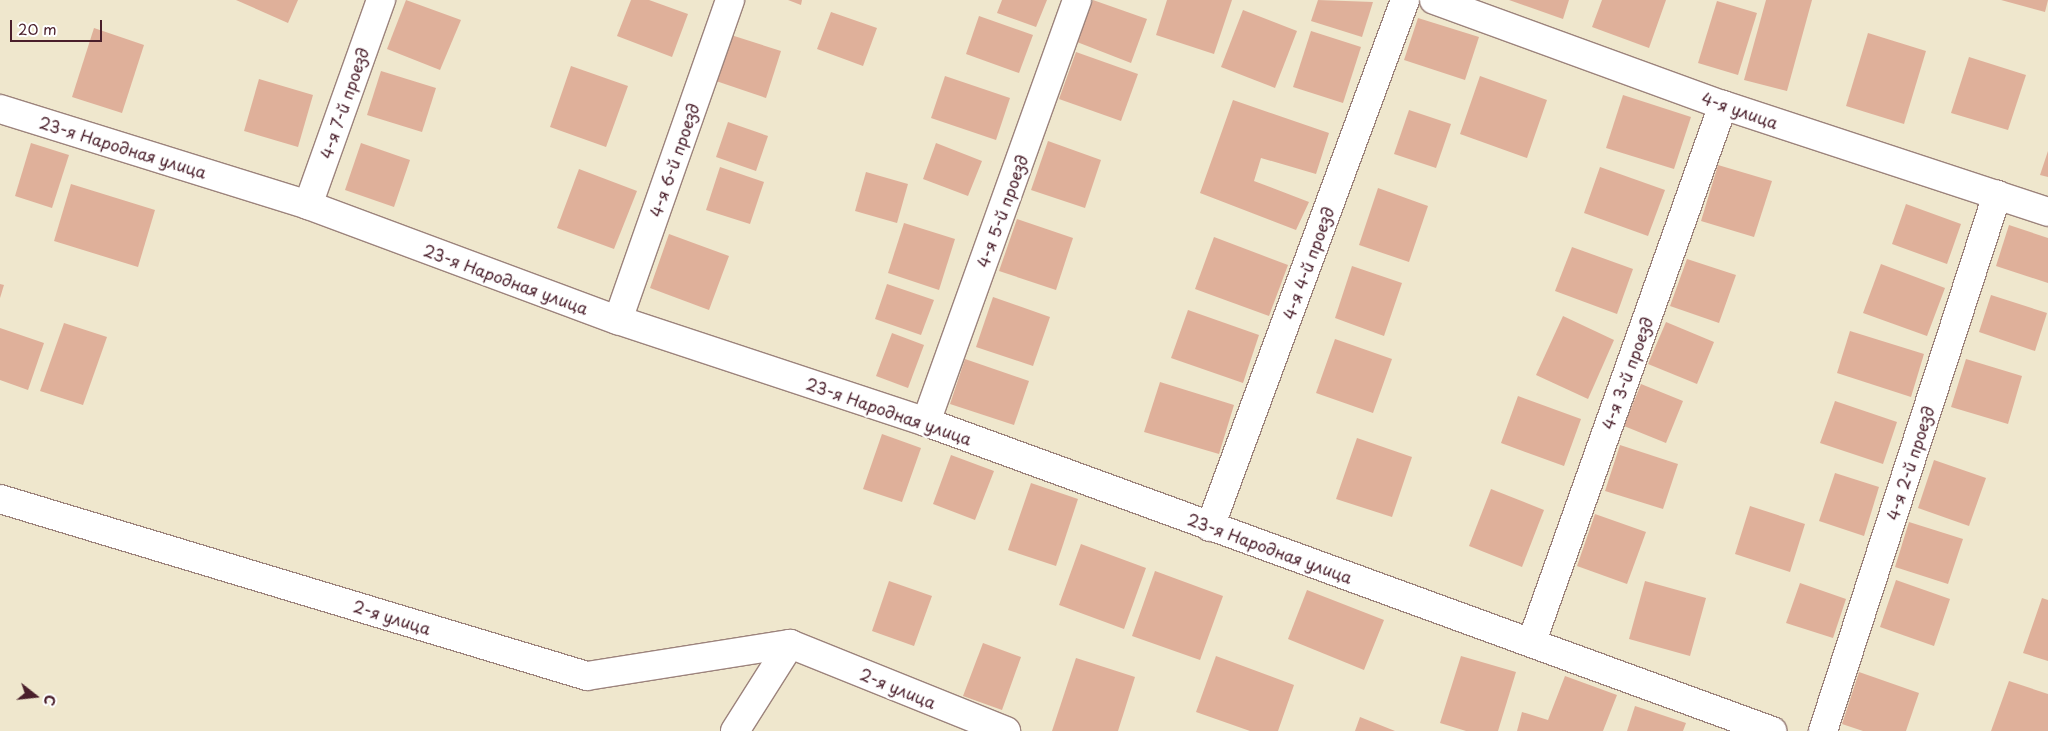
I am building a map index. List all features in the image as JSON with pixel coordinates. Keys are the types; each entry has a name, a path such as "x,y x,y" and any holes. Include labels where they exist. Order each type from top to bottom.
{"street":[{"name":"4-я 7-й проезд","path":"308,205 381,0"},
{"name":"4-я 6-й проезд","path":"618,320 730,0"},
{"name":"4-я 5-й проезд","path":"926,422 1077,0"},
{"name":"4-я 4-й проезд","path":"1210,527 1405,0"},
{"name":"4-я улица","path":"1434,0 1723,105 2048,212"},
{"name":"4-я 3-й проезд","path":"1532,641 1723,105"},
{"name":"23-я Народная улица","path":"0,109 308,205 618,320 926,422 1210,527 1532,641 1772,731"},
{"name":"4-я 2-й проезд","path":"1823,731 1997,195"},
{"name":"2-я улица","path":"0,499 587,676 790,644 1006,731"},
{"path":"736,731 790,644"}],"building":[{"path":"236,0 298,0 288,23"},
{"path":"406,0 461,20 440,70 387,49"},
{"path":"631,0 649,0 688,14 672,57 617,36"},
{"path":"788,0 802,0 801,5"},
{"path":"1002,0 1047,0 1036,27 997,13"},
{"path":"1093,0 1147,19 1131,63 1077,42"},
{"path":"1167,0 1232,0 1214,54 1156,35"},
{"path":"1318,0 1373,2 1362,37 1311,21"},
{"path":"1509,0 1569,0 1563,19"},
{"path":"1602,0 1666,0 1649,48 1592,27"},
{"path":"1766,0 1812,0 1787,91 1744,80"},
{"path":"2001,0 2048,0 2045,12"},
{"path":"1717,1 1757,13 1738,75 1698,63"},
{"path":"1243,10 1297,31 1275,88 1221,67"},
{"path":"831,12 877,28 863,66 817,49"},
{"path":"979,16 1033,35 1019,73 966,54"},
{"path":"1418,18 1479,37 1465,80 1404,60"},
{"path":"94,28 144,45 122,113 72,97"},
{"path":"1311,31 1361,47 1343,103 1293,87"},
{"path":"1868,33 1926,51 1904,124 1846,106"},
{"path":"731,35 781,51 766,98 716,81"},
{"path":"1076,52 1138,74 1121,121 1059,99"},
{"path":"1969,57 2026,75 2008,130 1951,113"},
{"path":"571,66 628,86 606,147 550,127"},
{"path":"381,71 436,88 422,132 367,115"},
{"path":"945,76 1010,98 996,140 931,118"},
{"path":"1480,76 1547,100 1527,158 1460,134"},
{"path":"259,79 313,95 298,147 244,131"},
{"path":"1623,95 1691,117 1674,169 1606,148"},
{"path":"1233,100 1329,133 1316,174 1261,158 1254,181 1309,202 1296,230 1200,193"},
{"path":"1409,110 1451,124 1436,168 1394,154"},
{"path":"728,122 768,136 756,171 716,157"},
{"path":"1048,141 1101,160 1085,208 1031,190"},
{"path":"31,143 69,155 52,208 15,196"},
{"path":"361,143 410,160 394,207 345,190"},
{"path":"936,143 982,161 968,196 923,179"},
{"path":"2048,151 2048,177 2040,175"},
{"path":"1718,165 1772,181 1754,237 1701,221"},
{"path":"720,167 764,182 750,224 706,210"},
{"path":"1600,167 1665,190 1648,236 1584,213"},
{"path":"579,169 637,191 614,249 557,228"},
{"path":"866,172 908,184 897,223 855,211"},
{"path":"71,184 155,210 138,267 54,241"},
{"path":"1378,188 1428,206 1409,262 1359,245"},
{"path":"1906,204 1961,224 1947,264 1892,244"},
{"path":"1017,219 1073,238 1056,290 999,271"},
{"path":"904,223 955,239 939,290 888,273"},
{"path":"2009,225 2048,238 2048,283 1996,266"},
{"path":"669,234 729,256 709,310 650,288"},
{"path":"1214,237 1288,265 1269,316 1195,289"},
{"path":"1572,247 1633,269 1617,314 1555,291"},
{"path":"1687,259 1736,275 1719,323 1670,306"},
{"path":"1881,264 1945,288 1927,336 1863,313"},
{"path":"1352,266 1402,283 1384,336 1335,318"},
{"path":"0,284 4,285 0,298"},
{"path":"887,284 934,300 921,335 875,319"},
{"path":"1991,295 2047,313 2035,351 1979,332"},
{"path":"993,297 1050,317 1033,366 976,347"},
{"path":"1188,310 1259,335 1243,383 1171,358"},
{"path":"1563,316 1614,340 1588,399 1536,375"},
{"path":"1666,322 1714,342 1697,384 1648,364"},
{"path":"64,323 107,337 83,405 40,391"},
{"path":"0,328 44,343 28,390 0,380"},
{"path":"1850,331 1924,354 1911,397 1837,373"},
{"path":"892,333 924,345 908,388 876,376"},
{"path":"1335,339 1392,359 1373,413 1316,393"},
{"path":"965,359 1029,381 1014,425 950,404"},
{"path":"1966,359 2022,376 2008,424 1951,407"},
{"path":"1160,382 1234,405 1219,454 1144,432"},
{"path":"1641,384 1683,401 1666,443 1624,426"},
{"path":"1518,396 1581,419 1564,466 1501,443"},
{"path":"1835,401 1897,422 1883,464 1820,443"},
{"path":"882,434 921,448 902,502 863,489"},
{"path":"1357,438 1412,457 1392,517 1336,499"},
{"path":"1620,445 1678,464 1663,509 1605,491"},
{"path":"951,455 994,471 975,520 933,504"},
{"path":"1934,460 1986,478 1969,526 1918,508"},
{"path":"1835,473 1879,487 1864,536 1819,521"},
{"path":"1031,483 1078,499 1056,566 1008,550"},
{"path":"1491,489 1544,510 1522,567 1469,546"},
{"path":"1750,506 1805,524 1790,572 1735,554"},
{"path":"1595,514 1646,532 1627,584 1577,566"},
{"path":"1909,522 1963,539 1948,584 1895,567"},
{"path":"1081,544 1146,568 1124,629 1059,605"},
{"path":"1155,571 1223,596 1200,660 1132,636"},
{"path":"1896,580 1950,599 1934,646 1880,627"},
{"path":"889,581 932,596 914,646 872,631"},
{"path":"1645,581 1706,598 1690,656 1629,639"},
{"path":"1800,583 1846,599 1833,638 1786,623"},
{"path":"1307,590 1384,620 1364,670 1288,639"},
{"path":"2042,598 2048,600 2048,661 2023,653"},
{"path":"983,643 1021,657 1002,710 963,696"},
{"path":"1216,656 1294,685 1278,731 1250,731 1196,712"},
{"path":"1461,656 1516,672 1498,731 1466,731 1440,723"},
{"path":"1076,658 1135,677 1118,731 1052,731"},
{"path":"1859,672 1919,693 1906,731 1863,731 1842,724"},
{"path":"1565,676 1617,695 1603,731 1517,731 1522,712 1548,720"},
{"path":"2009,681 2048,694 2048,731 1991,731"},
{"path":"1635,706 1686,723 1683,731 1627,731"},
{"path":"1360,717 1395,731 1355,731"}]}
